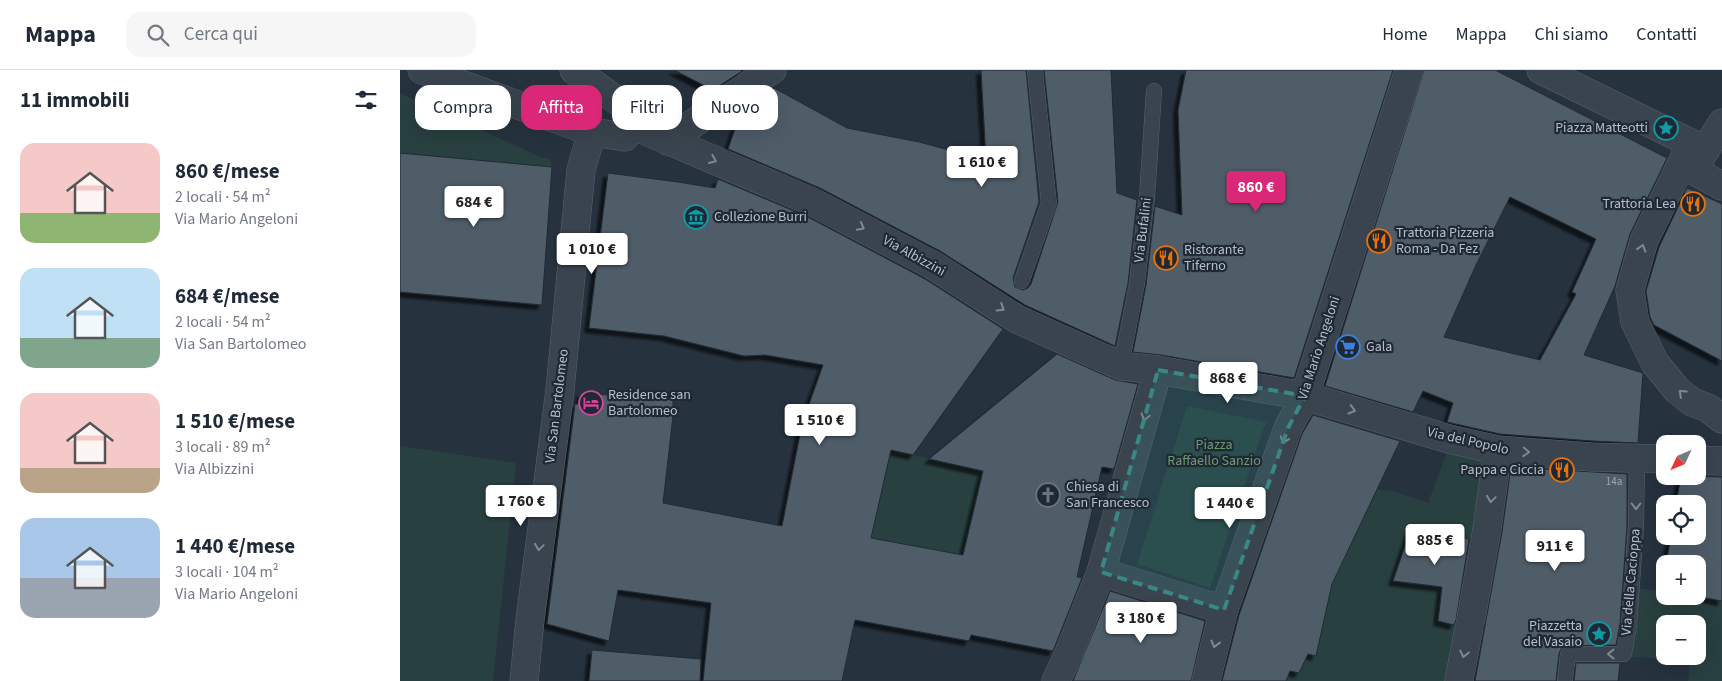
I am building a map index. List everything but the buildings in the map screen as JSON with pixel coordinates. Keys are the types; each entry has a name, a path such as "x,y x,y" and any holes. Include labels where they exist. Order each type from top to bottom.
{"street":[{"path":"422,70 592,132 625,137 629,130"},
{"path":"574,70 612,97"},
{"path":"668,141 772,70"},
{"name":"Via Mario Angeloni","path":"1206,681 1224,610 1288,428 1305,396 1409,70"},
{"path":"1541,70 1698,147"},
{"path":"1722,123 1698,147 1644,241 1630,290 1635,322 1655,363 1677,390 1692,402 1708,408 1722,419"},
{"name":"Via Albizzini","path":"643,130 813,202 933,265 1017,319 1121,366 1158,370"},
{"name":"Via San Bartolomeo","path":"524,681 561,377 581,170 592,132"},
{"path":"1698,147 1693,170 1718,184"},
{"path":"1056,681 1101,572 1158,370 1305,396"},
{"name":"Via del Popolo","path":"1305,396 1449,439 1498,450 1592,457 1656,458"},
{"path":"1459,681 1487,529 1498,450"},
{"path":"1706,460 1722,461"},
{"path":"1101,572 1224,610"}],"lane":[{"path":"1022,281 1049,203 1034,70"},
{"name":"Via Bufalini","path":"1121,366 1137,284 1145,216 1154,91"},
{"name":"Via della Cacioppa","path":"1565,681 1568,654 1624,654 1629,624 1636,526 1637,457"}],"highlighted area":[{"path":"1158,370 1305,396 1288,428 1224,610 1101,572"}],"green space":[{"path":"400,93 415,100 415,130 481,130 543,158 550,159 552,167 400,153"},
{"name":"Piazza Raffaello Sanzio","path":"1187,406 1266,422 1210,588 1137,564"},
{"path":"400,446 516,463 493,681 400,681"},
{"path":"1449,447 1492,457 1480,541 1435,531 1393,581 1442,587 1438,621 1464,626 1453,681 1286,681 1290,671 1299,673 1308,654 1316,656 1332,584 1377,489 1392,491 1428,503"},
{"path":"891,450 983,471 963,555 871,538"},
{"path":"1637,588 1656,591 1656,605 1706,605 1706,598 1722,601 1722,681 1688,681 1690,665 1706,665 1706,615 1656,615 1656,658 1629,657"}],"place":[{"name":"Piazza Matteotti","path":"1666,128"},
{"name":"Trattoria Lea","path":"1693,204"},
{"name":"Collezione Burri","path":"696,217"},
{"name":"Trattoria Pizzeria Roma - Da Fez","path":"1379,241"},
{"name":"Ristorante Tiferno","path":"1166,258"},
{"name":"Gala","path":"1348,347"},
{"name":"Residence san Bartolomeo","path":"591,403"},
{"name":"Pappa e Ciccia","path":"1562,470"},
{"name":"Chiesa di San Francesco","path":"1048,495"},
{"name":"Piazzetta del Vasaio","path":"1599,634"}]}
